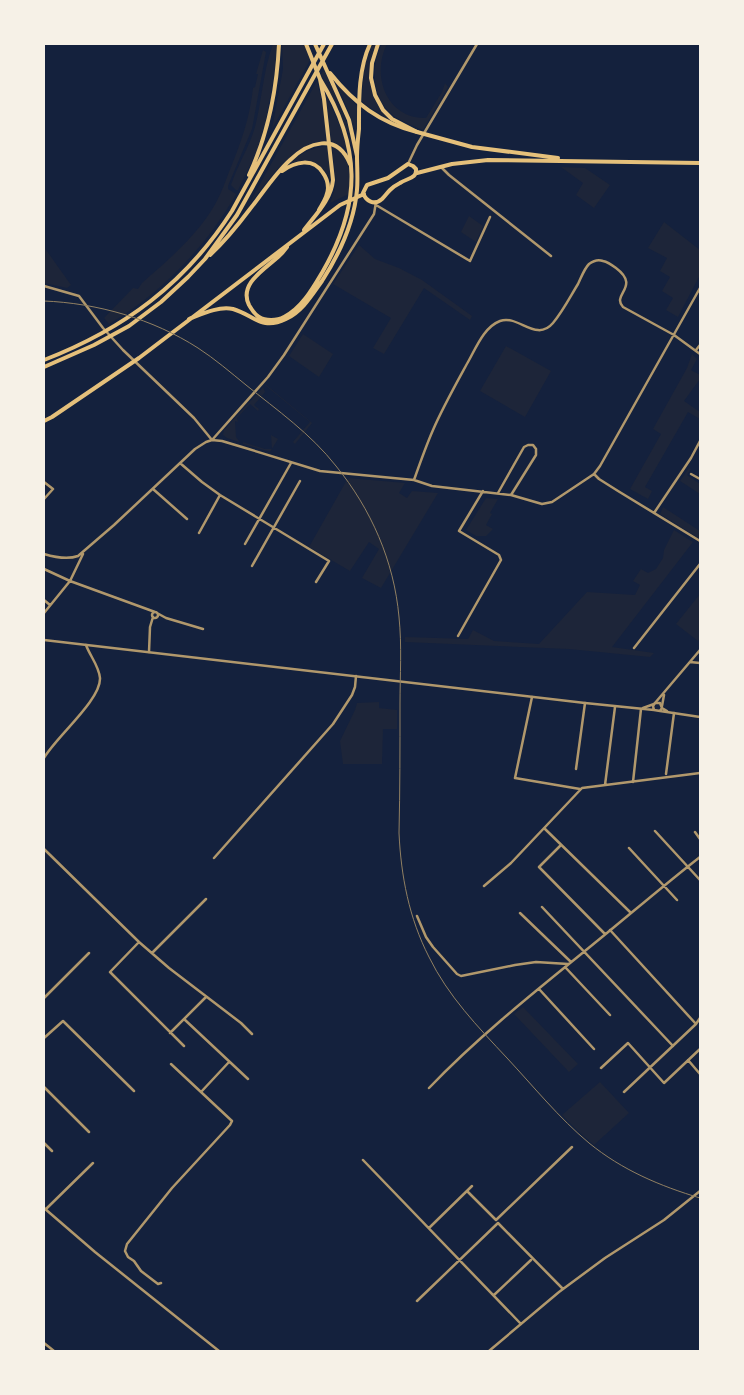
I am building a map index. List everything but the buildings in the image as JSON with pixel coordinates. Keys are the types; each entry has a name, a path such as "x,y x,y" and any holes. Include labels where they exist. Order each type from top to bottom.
{"main road":[{"path":"236,202 256,161 267,128 278,64 279,44"},
{"path":"306,44 347,139 351,156 350,164"},
{"path":"315,44 349,120 357,156"},
{"path":"196,269 238,215 333,44"},
{"path":"189,320 221,309 232,309 264,324 287,319 304,304 328,272 345,238 353,214 358,188 359,94 362,69 370,44"},
{"path":"378,44 371,70 371,78 376,95 383,110 392,119 418,132"},
{"path":"44,360 102,334 136,313 173,282 196,259 215,235 236,202 323,45"},
{"path":"326,69 352,98 391,124 429,136 487,149 570,160"},
{"path":"301,234 330,194 333,180 326,110 320,79"},
{"path":"44,367 106,339 161,302 226,240 286,163 313,145 332,144 343,151 352,172 346,219 333,252 307,296 293,310 280,319 264,320 252,312 247,301 248,288 253,279 265,266 280,256 292,241"},
{"path":"417,173 415,167 408,164 388,178 369,184 364,189 364,194 368,200 376,203 391,188 413,178 417,173 452,164 488,160 700,163"},
{"path":"274,178 284,170 299,163 307,162 318,167 324,174 328,184 326,196 320,210"},
{"path":"44,421 131,364 340,205 364,194"}],"street":[{"path":"408,164 417,145 477,44"},
{"path":"441,167 551,256"},
{"path":"44,552 50,556 69,558 77,557 83,553 180,463 201,445 212,440 272,372 284,355 374,214 376,203 470,261 490,217"},
{"path":"414,480 440,414 488,329 498,321 504,320 532,329 545,329 553,323 587,267 594,261 602,260 609,263 625,276 627,284 620,298 621,305 674,335 700,354"},
{"path":"44,286 79,296 103,328 194,418 212,440 329,473 414,480 432,486 511,495 548,504 594,474 700,288"},
{"path":"696,350 700,345"},
{"path":"654,513 691,458 700,441"},
{"path":"498,493 524,447 533,445 536,449 536,455 511,495"},
{"path":"180,463 220,496 329,561 316,582"},
{"path":"245,544 291,463"},
{"path":"594,474 599,479 700,541"},
{"path":"692,474 700,480"},
{"path":"252,566 300,481"},
{"path":"44,482 53,489 44,499"},
{"path":"153,489 187,519"},
{"path":"458,636 501,560 499,555 459,531 483,492"},
{"path":"199,533 220,496"},
{"path":"44,613 70,581 83,553"},
{"path":"634,648 700,564"},
{"path":"44,569 70,581 156,612 166,618"},
{"path":"44,600 50,606"},
{"path":"147,609 154,617 166,618 204,629"},
{"path":"149,652 150,627 154,617 158,615 156,612"},
{"path":"44,640 654,710 700,717"},
{"path":"44,758 53,744 93,698 98,687 99,673 86,646"},
{"path":"654,710 655,704 700,650"},
{"path":"690,662 700,663"},
{"path":"214,858 333,724 352,695 356,676"},
{"path":"660,711 664,694"},
{"path":"532,697 515,778 580,789"},
{"path":"576,768 585,703"},
{"path":"641,709 660,703 668,712"},
{"path":"605,785 615,707"},
{"path":"633,782 641,709"},
{"path":"666,774 674,713"},
{"path":"484,886 505,869 583,787 700,773"},
{"path":"544,828 630,912"},
{"path":"655,831 700,880"},
{"path":"695,832 700,839"},
{"path":"561,845 539,867 604,934"},
{"path":"629,848 677,900"},
{"path":"44,849 139,942 206,997 241,1022 252,1034"},
{"path":"429,1088 448,1068 539,989 630,912 700,857"},
{"path":"152,953 206,899"},
{"path":"542,907 673,1046"},
{"path":"520,913 570,963"},
{"path":"417,916 426,937 461,976 536,962 570,963"},
{"path":"610,930 696,1024"},
{"path":"139,942 110,972 184,1046"},
{"path":"44,998 89,953"},
{"path":"565,967 610,1015"},
{"path":"539,989 594,1049"},
{"path":"170,1033 206,997"},
{"path":"624,1092 696,1024 700,1018"},
{"path":"184,1019 248,1079"},
{"path":"44,1038 63,1021 134,1091"},
{"path":"601,1068 628,1044 664,1083 700,1049"},
{"path":"688,1060 700,1074"},
{"path":"201,1092 230,1062"},
{"path":"161,1283 158,1284 141,1271 126,1254 128,1242 172,1188 231,1123 230,1119 171,1064"},
{"path":"44,1087 89,1132"},
{"path":"44,1143 52,1151"},
{"path":"417,1301 572,1147"},
{"path":"363,1160 521,1324"},
{"path":"94,1163 45,1209 218,1351"},
{"path":"429,1228 472,1186"},
{"path":"468,1190 563,1290"},
{"path":"489,1351 605,1258 664,1220 700,1191"},
{"path":"494,1295 531,1260"},
{"path":"44,1343 54,1351"}],"shaded area":[{"path":"273,44 278,44 278,55 265,124 257,151 238,190 236,190 231,185 255,127"},
{"path":"282,44 304,44 310,60 272,129 283,69"},
{"path":"372,44 376,44 370,68 372,93 380,108 393,122 362,101 364,68"},
{"path":"382,44 387,44 382,56 382,81 392,103 401,111 412,116 426,118 442,92 445,83 448,87 423,130 394,116 381,101 375,83 375,73 378,53"},
{"path":"263,50 266,52 252,129 228,186 228,189 236,194 234,198 195,253 146,299 109,324 104,318 133,288 138,289 142,283 179,249 196,231 214,206 244,131"},
{"path":"324,70 351,137 354,151 356,182 354,156 348,133 321,74"},
{"path":"317,81 324,111 326,141 313,144 289,158 270,177 245,211"},
{"path":"336,83 357,106 357,134 348,110"},
{"path":"326,95 345,137 347,149 331,141"},
{"path":"328,146 331,181 324,170 314,163 302,161 289,165 306,152"},
{"path":"332,147 344,154 349,166 350,180 349,194 330,203 336,182"},
{"path":"561,167 585,168 610,185 594,208 576,195 583,183"},
{"path":"469,216 483,226 476,242 461,232"},
{"path":"664,222 700,250 700,275 678,317 666,310 673,298 662,291 670,277 660,271 667,258 648,248"},
{"path":"359,245 375,259 399,268 422,280 472,316 470,320 424,288 384,354 373,348 391,318 333,284"},
{"path":"44,247 71,285 67,288 44,283"},
{"path":"303,334 333,354 319,377 289,356"},
{"path":"506,346 551,371 525,417 480,391"},
{"path":"692,354 697,359 691,370 700,375 700,379 684,401 700,412 700,419 688,412 645,487 652,491 648,499 630,489 661,434 653,429 687,368"},
{"path":"265,384 312,423 295,444 293,442 310,422"},
{"path":"263,387 265,392 254,405 259,409 258,411 250,404 237,418 238,422 235,421 236,437 239,442 223,435 224,430"},
{"path":"271,435 278,439 272,449"},
{"path":"243,442 265,449 272,449 270,452 243,444"},
{"path":"689,468 691,469 687,475 700,484 700,494 680,481"},
{"path":"348,478 405,483 399,493 407,498 412,491 438,493 381,588 362,578 379,549 369,542 350,571 309,547"},
{"path":"486,498 498,499 486,525 493,529 486,536 476,536 466,530"},
{"path":"663,507 700,531 700,539 660,514"},
{"path":"674,530 693,542 612,647 654,653 650,657 569,649 405,642 405,637 468,639 473,630 494,641 539,644 587,592 635,595 640,585 633,581 641,569 648,573 656,569 663,558 664,550"},
{"path":"700,594 700,638 698,641 676,624"},
{"path":"379,702 379,708 397,710 397,729 383,729 382,764 343,764 340,741 357,703"},
{"path":"523,1007 578,1064 569,1072 514,1014"},
{"path":"600,1082 629,1113 594,1145 562,1115"}],"railway":[{"path":"44,301 84,305 124,314 162,329 198,348 305,433 326,454 349,483 379,537 392,576 396,596 401,650 400,849 404,881 411,912 429,957 454,998 485,1035 567,1123 589,1143 602,1153 642,1176 700,1198"}]}
